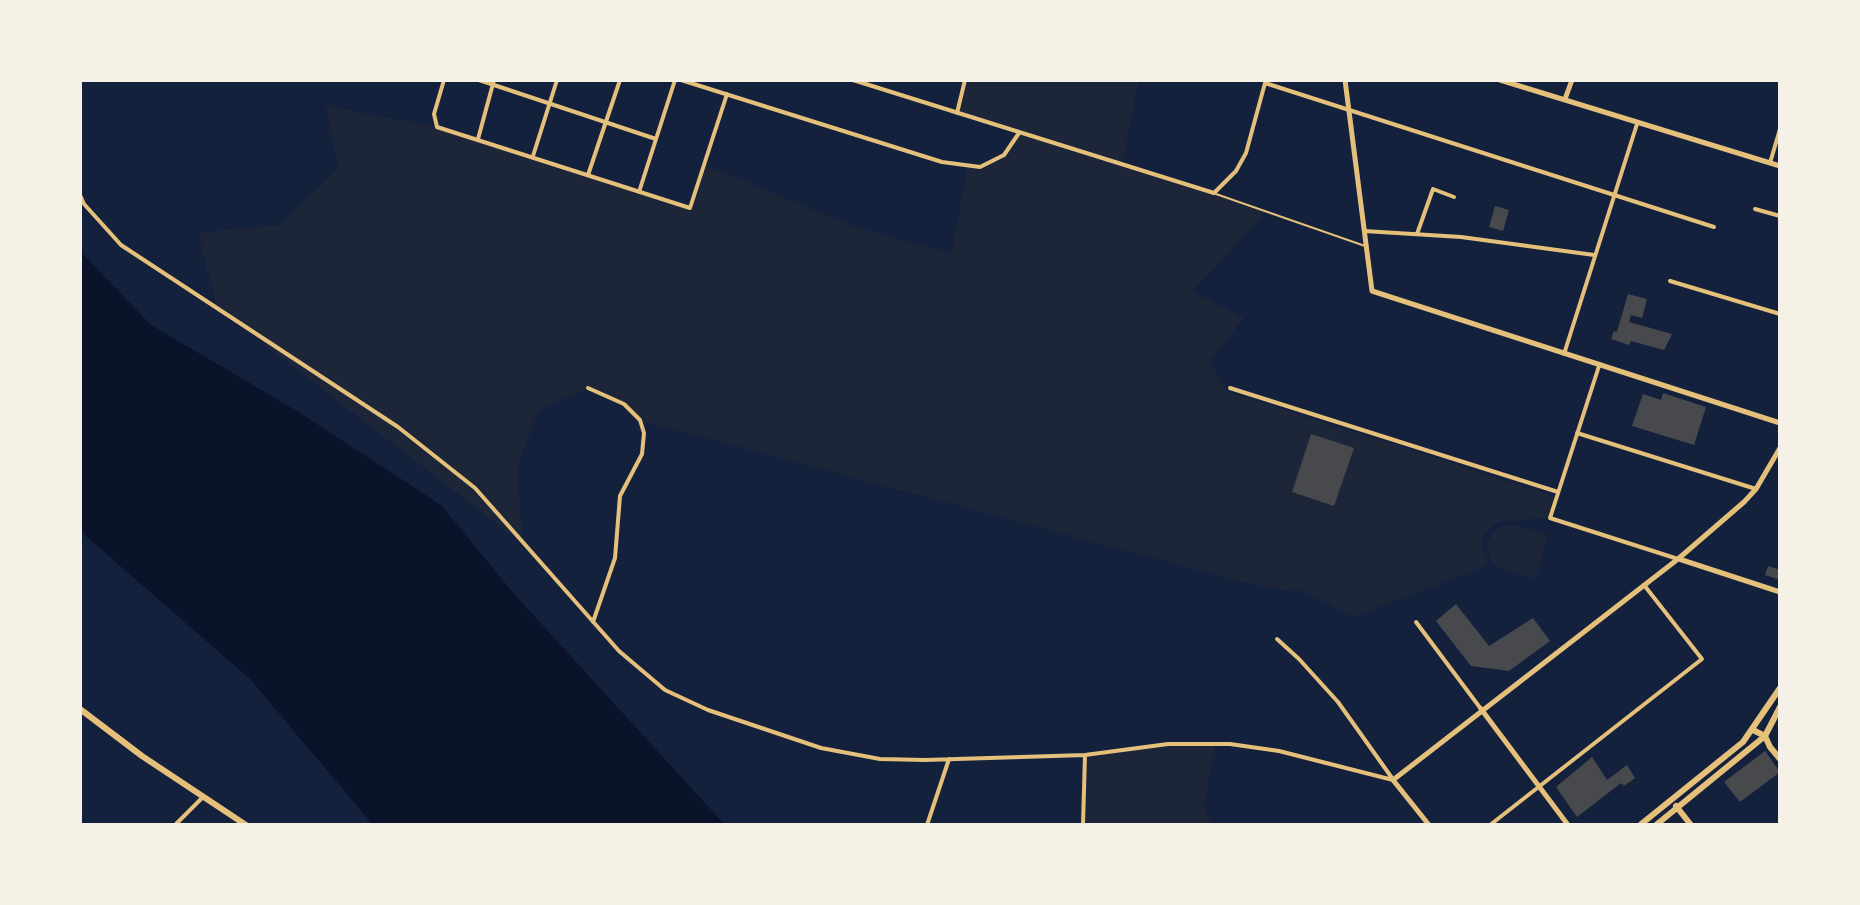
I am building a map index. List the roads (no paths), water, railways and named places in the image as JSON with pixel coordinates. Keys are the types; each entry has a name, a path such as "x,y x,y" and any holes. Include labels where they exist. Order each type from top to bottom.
{"main road":[{"path":"1640,825 1743,742 1780,688"},
{"path":"1656,825 1765,736 1780,707"},
{"path":"80,709 142,756 246,825"},
{"path":"1753,730 1765,736 1780,759"},
{"path":"1672,801 1691,825"}],"street":[{"path":"444,80 434,114 437,127 690,208 727,94"},
{"path":"479,80 493,82 656,139"},
{"path":"533,156 557,80"},
{"path":"588,175 620,80"},
{"path":"639,193 675,80"},
{"path":"681,80 942,162 980,167 1004,155 1019,133"},
{"path":"853,80 1214,193 1236,171 1246,153 1265,83 1714,227"},
{"path":"957,113 965,80"},
{"path":"1345,80 1372,291 1780,423"},
{"path":"1500,80 1780,166"},
{"path":"1565,99 1572,80"},
{"path":"478,139 493,82"},
{"path":"1564,354 1637,124"},
{"path":"1770,163 1780,129"},
{"path":"1417,234 1433,189 1454,197"},
{"path":"80,195 84,204 121,245 398,427 475,488 619,651 665,690 708,710 821,748 880,759 1085,755 1168,744 1230,744 1279,751 1393,780"},
{"path":"1755,209 1780,216"},
{"path":"1364,231 1461,237 1594,255"},
{"path":"1670,281 1780,314"},
{"path":"1599,366 1550,518 1780,592"},
{"path":"588,388 624,404 640,420 644,433 642,454 620,496 615,558 593,622"},
{"path":"1230,388 1558,492"},
{"path":"1577,433 1756,489"},
{"path":"1393,780 1678,559 1756,489 1780,448"},
{"path":"1490,825 1702,659 1644,585"},
{"path":"1416,622 1568,825"},
{"path":"1277,639 1338,702 1429,825"},
{"path":"1083,825 1085,755"},
{"path":"927,825 949,759"},
{"path":"175,825 203,797"}],"lane":[{"path":"1214,193 1366,246"}]}
